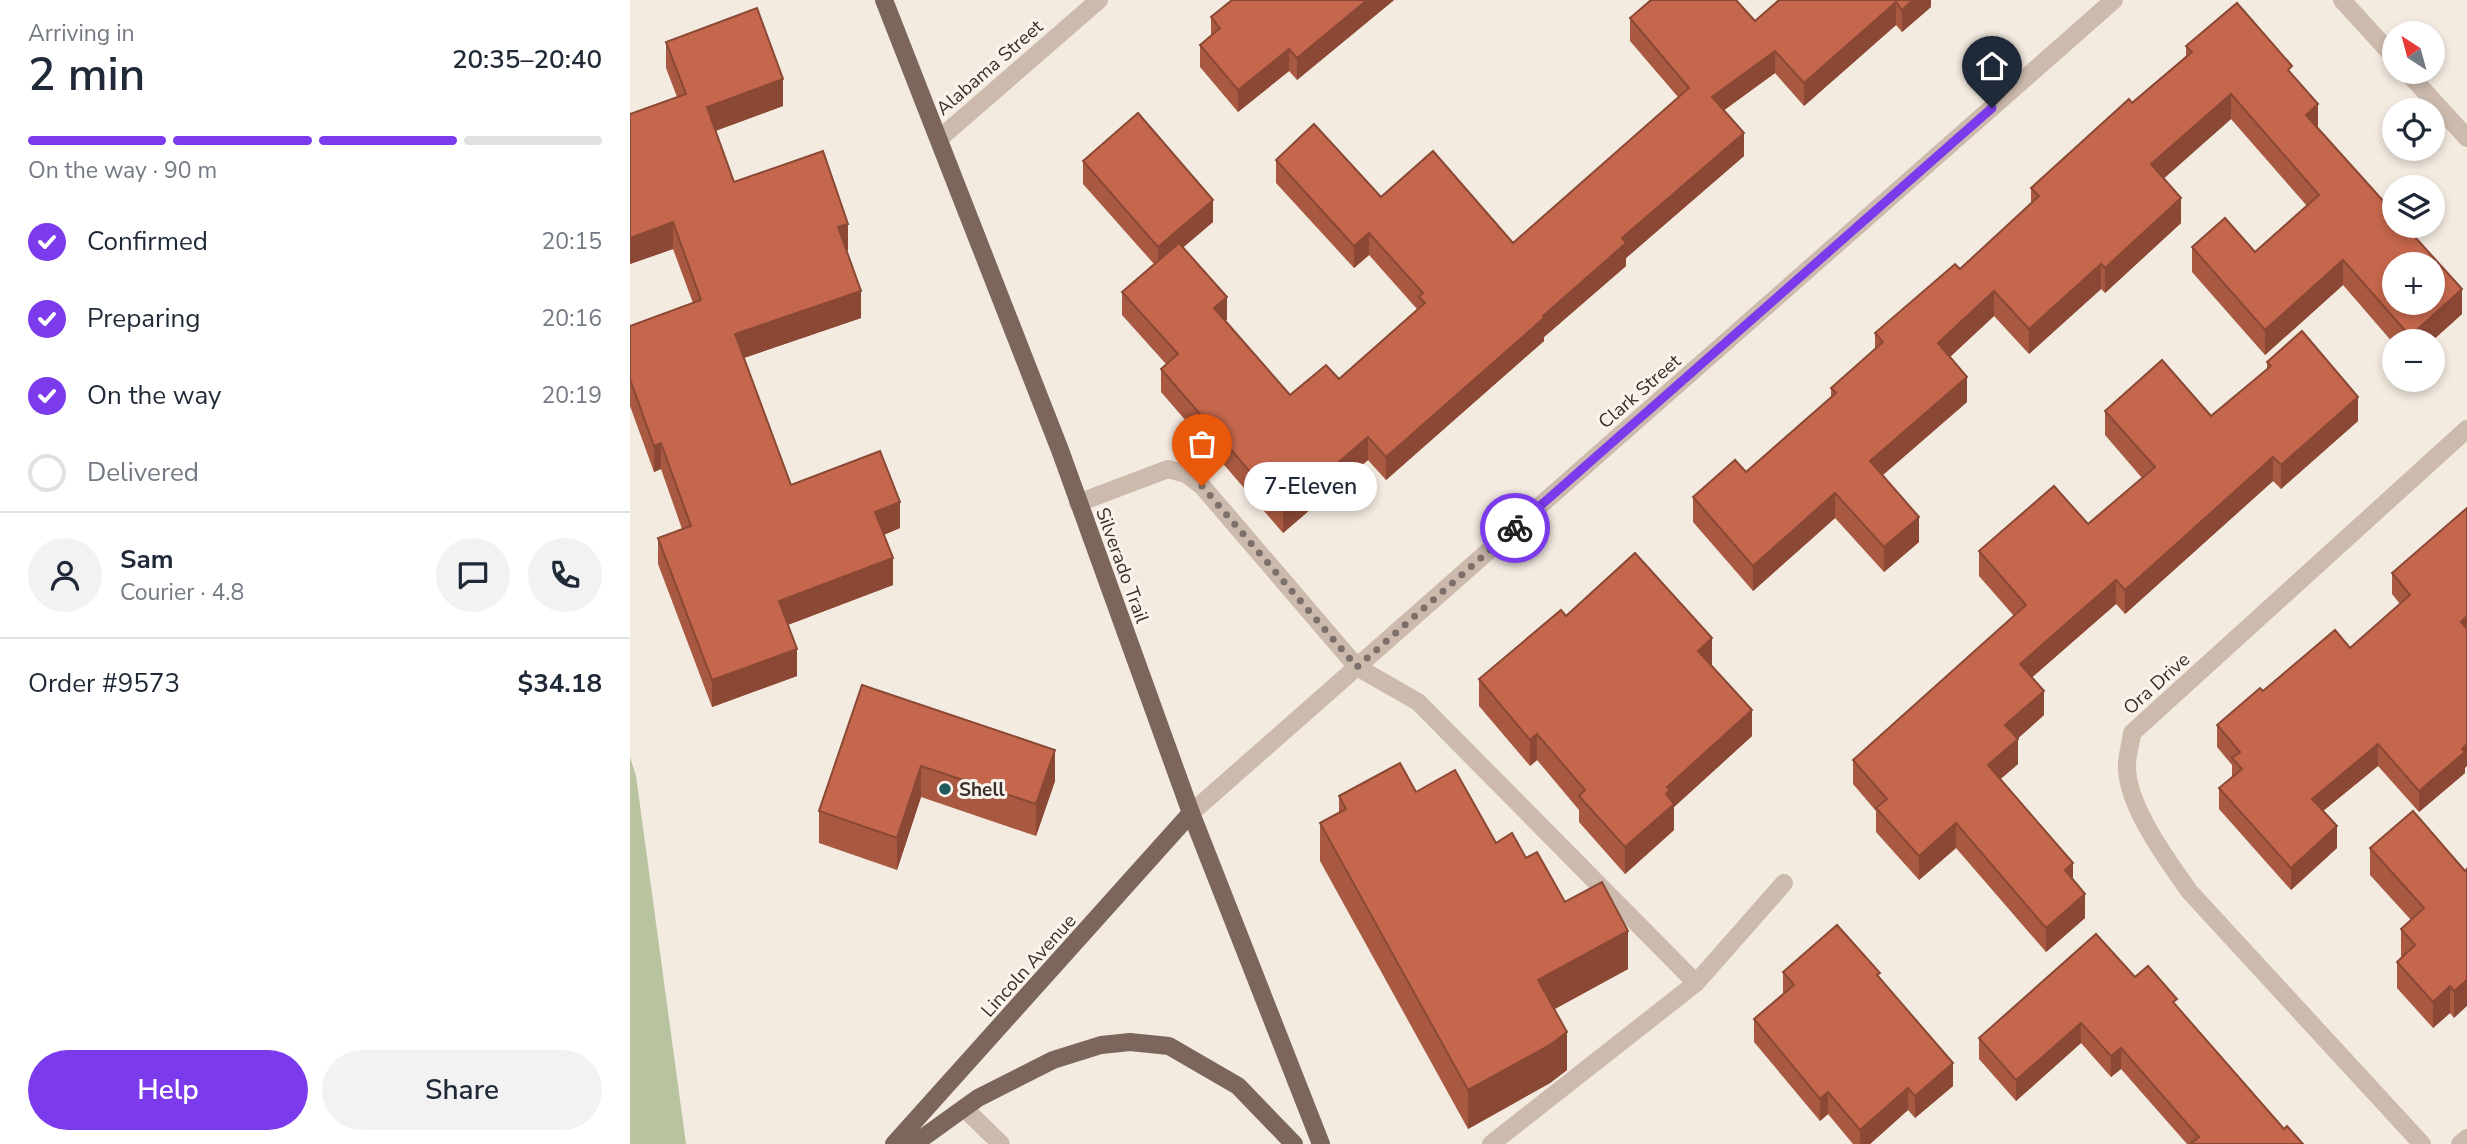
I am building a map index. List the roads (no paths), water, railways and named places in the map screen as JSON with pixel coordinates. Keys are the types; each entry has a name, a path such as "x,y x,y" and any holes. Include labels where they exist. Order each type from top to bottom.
{"main road":[{"name":"Silverado Trail","path":"884,0 1060,450 1191,813 1321,1144"},
{"name":"Lincoln Avenue","path":"894,1144 1191,813"},
{"path":"914,1144 978,1098 1053,1060 1101,1045 1130,1042 1169,1046 1238,1086 1294,1144"}],"street":[{"name":"Alabama Street","path":"939,139 1099,0"},
{"name":"Clark Street","path":"1191,813 2114,0"},
{"path":"2342,0 2382,44"},
{"path":"2418,84 2467,138"},
{"name":"Ora Drive","path":"2422,1144 2189,891 2159,848 2136,807 2126,767 2132,733 2467,429"},
{"path":"1078,503 1168,469 1185,474 1202,486 1357,667 1418,702 1696,983"},
{"path":"1491,1144 1696,983 1784,883"},
{"path":"964,1108 1001,1144"},
{"path":"2460,1144 2467,1138"}],"place":[{"name":"7-Eleven","path":"1202,486"},
{"name":"Shell","path":"945,789"}]}
